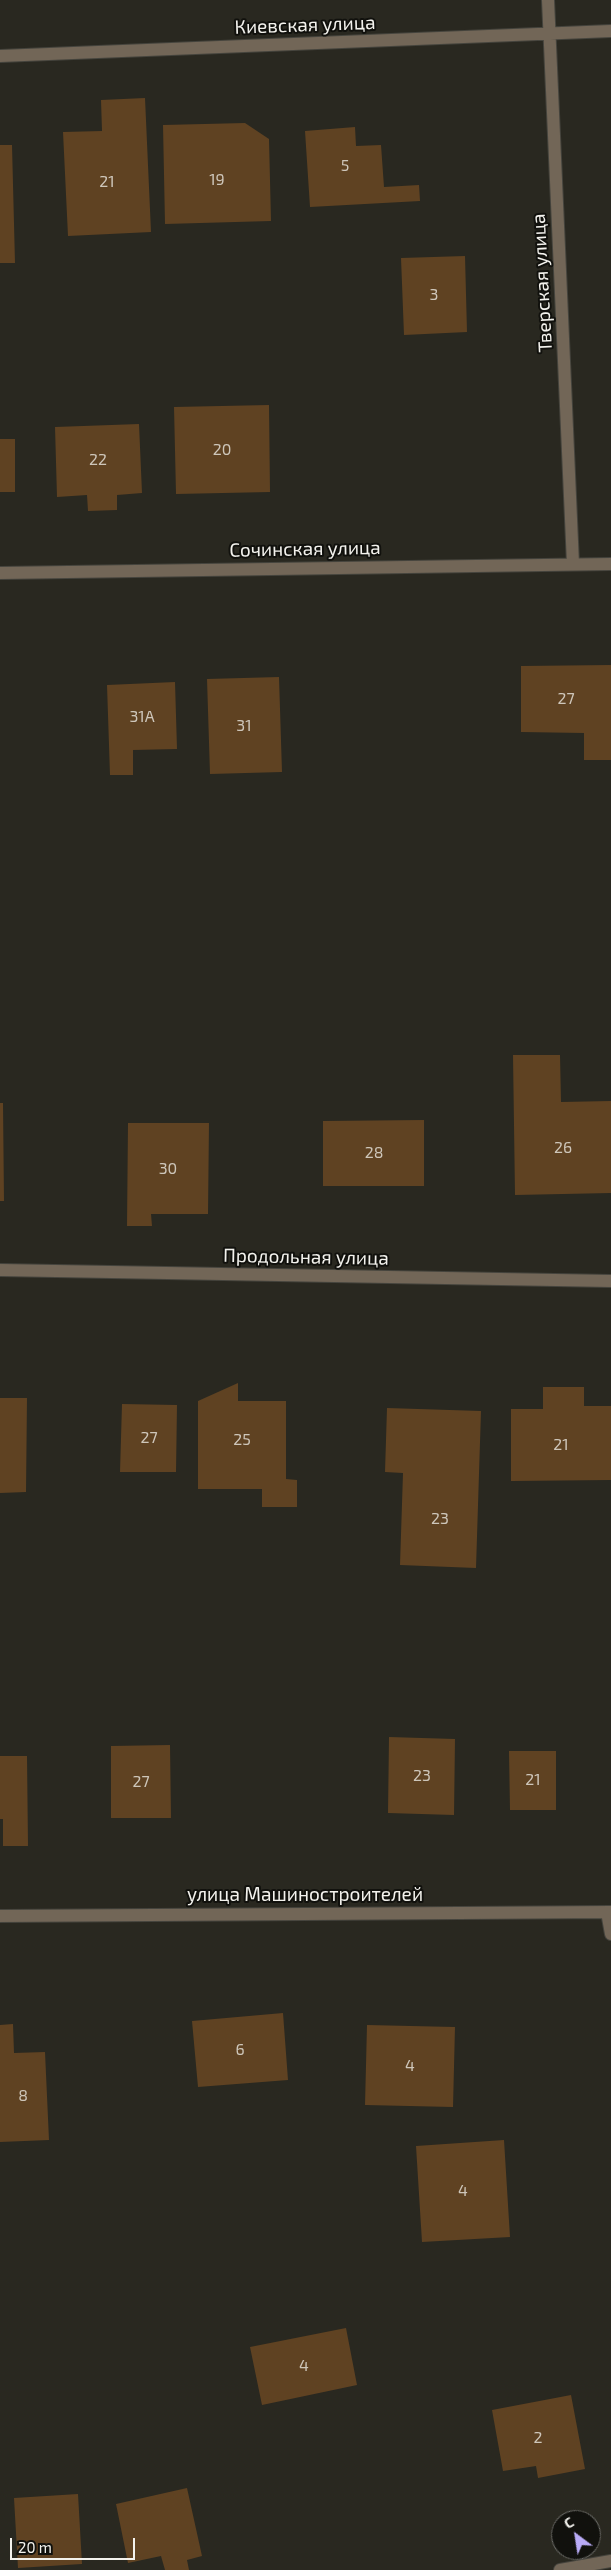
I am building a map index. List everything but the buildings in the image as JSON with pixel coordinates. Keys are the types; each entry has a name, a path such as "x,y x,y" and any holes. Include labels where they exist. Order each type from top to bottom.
{"street":[{"name":"Тверская улица","path":"548,0 573,564"},
{"name":"Киевская улица","path":"0,56 611,31"},
{"name":"Сочинская улица","path":"0,573 611,564"},
{"name":"Продольная улица","path":"0,1270 611,1280"},
{"name":"улица Машиностроителей","path":"0,1916 609,1912"},
{"path":"609,1912 611,1934"},
{"path":"560,2570 611,2561"}]}
